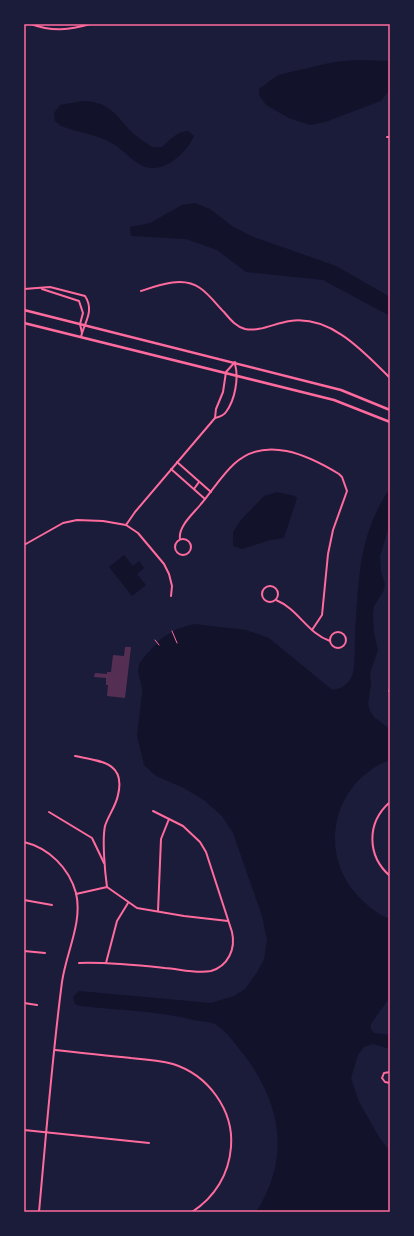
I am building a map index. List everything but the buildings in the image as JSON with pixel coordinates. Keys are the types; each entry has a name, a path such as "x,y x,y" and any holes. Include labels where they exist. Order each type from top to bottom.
{"street":[{"path":"31,24 46,29 61,30 90,24"},
{"path":"141,291 162,284 176,282 199,287 234,323 244,328 253,330 289,321 300,320 321,326 340,334 357,346 390,378"},
{"path":"24,289 50,287 85,296 89,302 86,326 81,337"},
{"path":"41,288 79,300 83,313 80,324 82,332"},
{"path":"24,310 235,362 341,390 390,410"},
{"path":"24,323 334,400 390,422"},
{"path":"215,418 216,409 223,392 226,372 235,362"},
{"path":"126,525 171,469 215,418 225,414 238,375 235,362"},
{"path":"180,539 188,540 191,545 191,550 187,554 179,554 175,550 174,545 180,539 180,530 235,463 249,454 278,448 327,466 342,477 347,491 333,530 328,554 322,615 312,630"},
{"path":"177,462 211,492"},
{"path":"171,469 205,499"},
{"path":"194,489 200,482"},
{"path":"24,545 63,523 77,520 103,521 126,525 138,533 164,564 169,574 172,586 171,596"},
{"path":"270,586 277,590 278,595 276,600 271,603 264,600 262,592 264,588 270,586"},
{"path":"276,600 296,613 322,638 330,641 334,648 340,649 344,646 346,638 343,634 338,632 331,636 330,641"},
{"path":"75,756 109,764 116,770 118,777 118,796 105,827 106,888"},
{"path":"390,802 378,815 374,824 372,838 376,860 390,876"},
{"path":"79,963 106,962 201,972 212,970 224,963 232,950 233,939 228,921 202,845 190,830 153,811"},
{"path":"50,812 92,838 105,864"},
{"path":"158,911 161,839 169,819"},
{"path":"24,842 46,851 59,863 70,877 76,894 77,920 62,982 39,1212"},
{"path":"76,894 106,888 137,908 184,916 228,921"},
{"path":"24,900 52,904"},
{"path":"106,962 116,921 128,903"},
{"path":"24,951 45,953"},
{"path":"24,1004 37,1005"},
{"path":"55,1050 171,1063 196,1075 212,1090 222,1105 229,1126 231,1144 229,1158 222,1179 217,1188 205,1202 192,1212"},
{"path":"390,1072 384,1073 382,1078 385,1082 390,1082"},
{"path":"24,1130 149,1143"}],"path":[{"path":"172,631 177,643"},
{"path":"155,640 159,645"}],"shaded area":[{"path":"356,60 390,61 390,89 381,101 325,122 310,125 289,118 266,105 259,95 259,89 278,75 334,62"},
{"path":"83,101 98,103 109,108 118,116 132,133 152,147 162,147 174,136 180,133 188,131 194,136 186,149 167,165 151,168 143,166 108,141 61,126 55,121 54,113 60,105"},
{"path":"195,203 210,209 232,226 251,236 336,266 390,297 390,316 323,280 246,272 217,250 186,239 131,236 130,227 150,223 182,205"},
{"path":"390,488 390,523 380,556 381,572 385,584 383,592 374,606 374,633 378,650 370,673 371,684 368,704 374,717 390,729 390,760 370,771 354,785 343,803 337,822 335,843 339,863 348,883 368,906 390,919 390,997 371,1024 370,1028 374,1033 390,1035 390,1049 373,1044 364,1047 358,1055 351,1078 359,1102 379,1137 390,1152 390,1212 256,1212 267,1192 274,1171 277,1151 277,1131 273,1112 257,1073 231,1038 223,1030 212,1023 152,1013 80,1006 75,1004 73,997 79,991 211,1003 234,996 245,989 258,971 264,959 267,940 262,916 233,833 222,816 205,801 184,788 156,776 144,765 137,736 142,694 138,672 139,664 162,638 177,629 194,624 246,630 269,638 331,689 334,690 344,686 350,680 354,670 359,576 362,558 372,523 379,506"},
{"path":"277,492 295,496 297,498 284,538 270,540 242,549 233,546 233,532 241,520 264,496"},
{"path":"124,555 133,566 139,561 144,568 137,574 146,585 132,596 109,567"}]}
